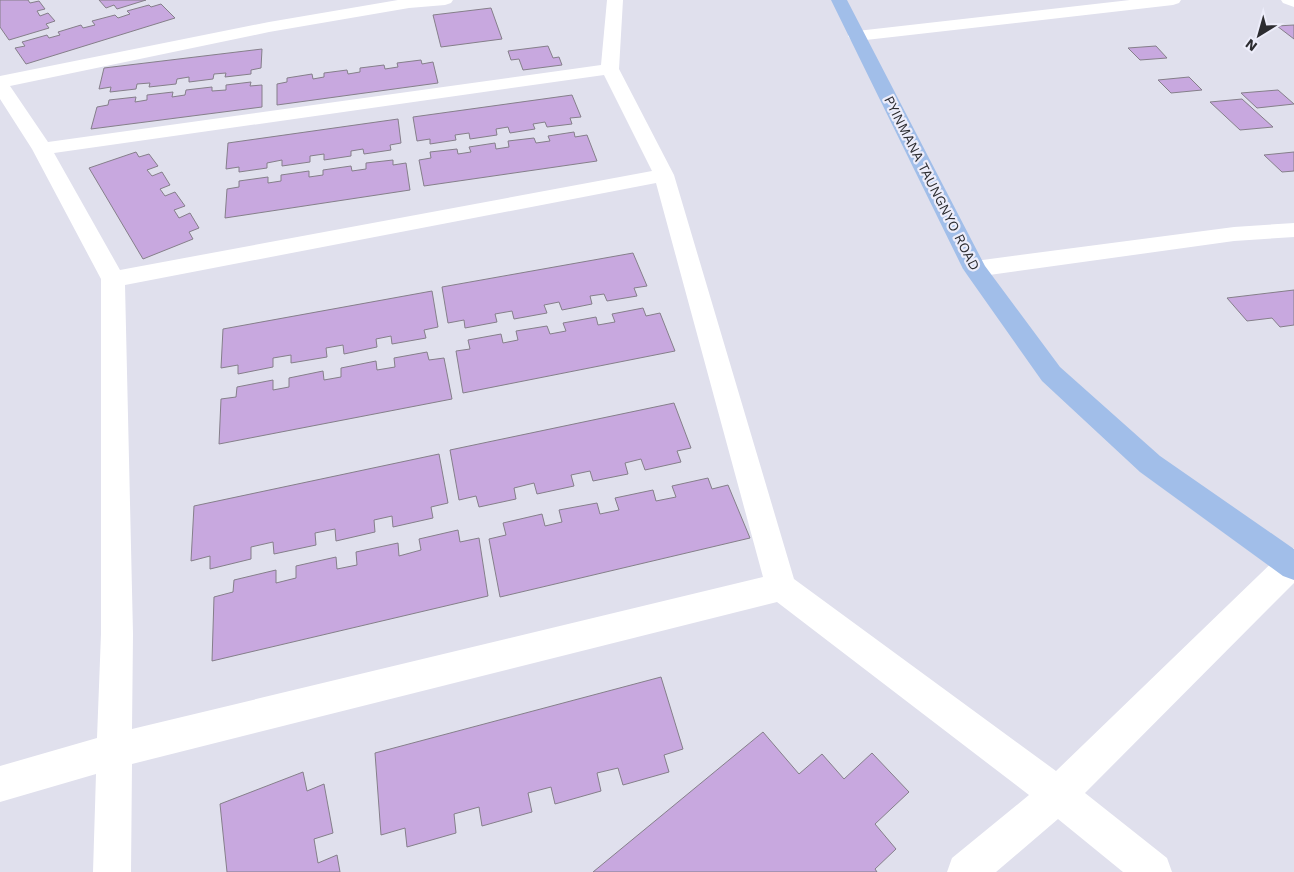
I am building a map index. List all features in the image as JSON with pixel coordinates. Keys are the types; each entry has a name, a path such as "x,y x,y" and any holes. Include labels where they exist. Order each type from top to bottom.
{"main road":[{"name":"PYINMANA TAUNGNYO ROAD","path":"839,0 975,269 1051,374 1150,464 1293,564"}],"street":[{"path":"112,872 117,634 113,280 42,149 0,84 269,27 408,3 445,0"},
{"path":"615,0 610,69 664,175 781,587 1058,795 1153,872"},
{"path":"857,36 1174,0"},
{"path":"1290,0 1294,2"},
{"path":"42,149 610,69"},
{"path":"113,280 664,175"},
{"path":"975,269 1234,234 1294,230"},
{"path":"966,872 1058,795 1293,564"},
{"path":"0,784 114,750 781,587"}],"building":[{"path":"0,0 28,0 30,3 39,1 45,9 37,11 40,16 48,13 55,21 46,24 49,28 9,40 0,27"},
{"path":"99,0 146,0 117,9 114,5 106,8"},
{"path":"161,4 175,18 26,64 15,48 25,46 22,42 47,35 49,38 60,35 58,32 81,25 83,28 95,25 92,21 115,15 118,18 130,14 127,11"},
{"path":"491,8 502,39 441,47 433,15"},
{"path":"1294,25 1294,39 1277,26"},
{"path":"548,46 553,58 559,57 562,65 523,70 519,59 511,60 508,51"},
{"path":"1156,46 1167,58 1140,60 1128,48"},
{"path":"262,49 261,68 251,70 251,74 225,77 226,73 214,74 213,79 189,82 189,77 177,79 176,84 149,87 150,83 137,84 136,89 110,92 111,87 99,89 104,68"},
{"path":"421,60 422,64 433,62 438,83 277,105 277,84 287,82 287,78 312,74 313,79 324,77 324,73 347,70 348,74 360,72 360,68 384,65 385,69 398,67 397,63"},
{"path":"1189,77 1202,90 1171,93 1158,80"},
{"path":"251,82 250,86 262,85 262,107 91,129 97,107 108,105 109,100 136,97 135,102 147,100 147,95 173,92 172,97 185,95 186,90 212,87 212,91 226,90 226,85"},
{"path":"1278,90 1294,104 1257,108 1241,93"},
{"path":"572,95 581,117 570,118 572,124 547,127 545,122 533,124 535,129 510,133 508,127 496,129 497,135 470,139 469,133 455,135 456,140 430,144 430,139 417,141 413,117"},
{"path":"1242,99 1273,127 1240,130 1210,102"},
{"path":"398,119 401,143 390,145 391,150 364,154 363,149 351,151 351,156 324,160 324,154 310,156 310,162 282,166 282,160 267,163 267,168 239,172 239,167 226,169 228,143"},
{"path":"574,132 575,137 587,135 597,161 424,186 419,160 431,158 430,152 457,149 458,154 471,152 469,147 495,143 496,149 509,147 508,141 534,138 536,143 550,141 548,136"},
{"path":"136,152 139,157 149,154 158,166 147,170 152,176 162,172 170,185 160,189 165,196 175,192 185,206 174,210 179,218 190,213 199,228 189,232 193,239 143,259 89,168"},
{"path":"1294,152 1294,171 1282,172 1264,155"},
{"path":"393,160 393,165 406,163 410,190 225,218 227,189 239,187 239,181 268,177 268,183 281,181 281,175 309,171 309,177 323,175 323,170 351,166 352,171 366,169 366,163"},
{"path":"633,253 647,286 634,288 637,296 607,301 604,294 590,296 592,304 562,310 559,302 544,305 547,313 514,319 512,311 495,314 497,322 465,328 464,320 448,323 442,287"},
{"path":"1294,290 1294,325 1280,327 1272,318 1247,321 1227,298"},
{"path":"432,291 438,327 424,330 426,338 392,344 391,336 376,339 377,347 344,354 343,345 326,348 327,357 291,363 291,355 273,358 273,367 238,374 238,365 221,368 223,329"},
{"path":"643,308 646,316 660,313 675,351 463,393 456,351 470,349 468,340 501,334 503,343 518,340 516,331 547,326 550,334 566,331 563,323 596,317 598,325 615,322 612,314"},
{"path":"427,352 429,360 444,358 452,399 219,444 221,399 236,397 237,387 273,380 273,390 289,387 289,378 323,371 324,380 341,377 341,368 376,361 377,370 395,367 394,358"},
{"path":"674,403 691,448 677,451 681,462 645,470 641,459 625,463 628,474 593,481 590,471 571,475 574,486 537,494 534,483 514,488 516,499 479,507 476,496 459,500 450,450"},
{"path":"439,454 448,503 431,507 433,518 393,527 392,516 374,520 375,532 336,541 335,529 315,533 316,545 274,554 273,542 251,547 251,559 210,569 210,556 191,561 194,506"},
{"path":"708,478 712,489 728,485 750,538 500,597 489,539 506,535 503,523 542,514 545,526 562,522 559,510 597,503 600,514 619,510 615,498 653,490 656,501 676,497 672,486"},
{"path":"458,530 460,542 479,538 488,596 212,661 214,597 233,592 234,580 276,570 276,583 296,578 296,566 336,557 337,569 357,565 356,552 398,543 399,556 421,550 419,539"},
{"path":"661,677 683,749 664,755 669,772 623,785 618,768 597,773 601,791 555,804 551,787 528,793 532,812 482,826 479,807 454,814 456,833 407,847 405,828 381,835 375,753"},
{"path":"763,732 799,774 822,754 844,779 872,753 909,792 875,824 896,849 875,869 877,872 593,872"},
{"path":"303,772 307,791 324,784 333,833 314,839 318,863 337,855 340,872 227,872 220,804"}]}
